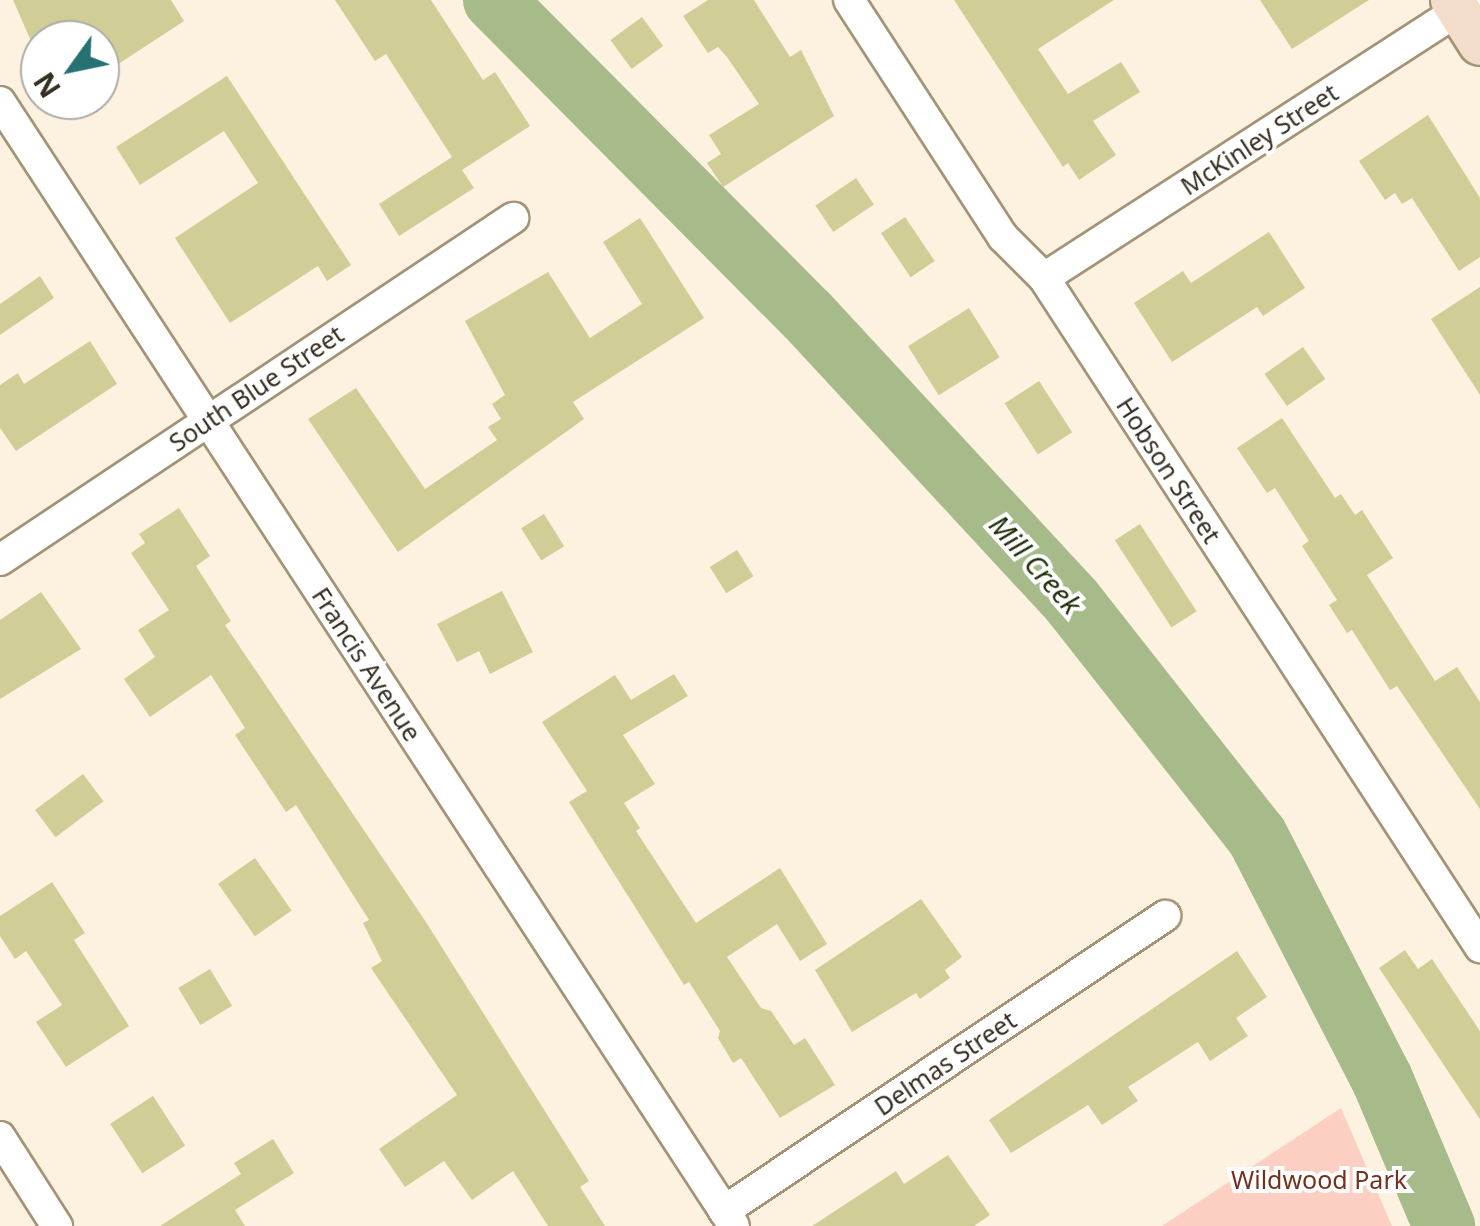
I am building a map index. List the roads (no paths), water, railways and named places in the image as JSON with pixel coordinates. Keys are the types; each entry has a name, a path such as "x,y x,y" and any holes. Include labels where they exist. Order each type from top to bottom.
{"street":[{"name":"Hobson Street","path":"849,0 1003,237 1044,278 1480,947"},
{"name":"McKinley Street","path":"1044,278 1466,13"},
{"name":"Francis Avenue","path":"0,102 729,1218"},
{"name":"South Blue Street","path":"0,560 513,218"},
{"name":"Delmas Street","path":"729,1218 1165,916"},
{"path":"0,1137 58,1226"}],"waterway":[{"name":"Mill Creek","path":"494,0 808,316 1071,600 1257,836 1382,1079 1444,1226"}],"park label":[{"name":"Wildwood Park","path":"1319,1179"}]}
